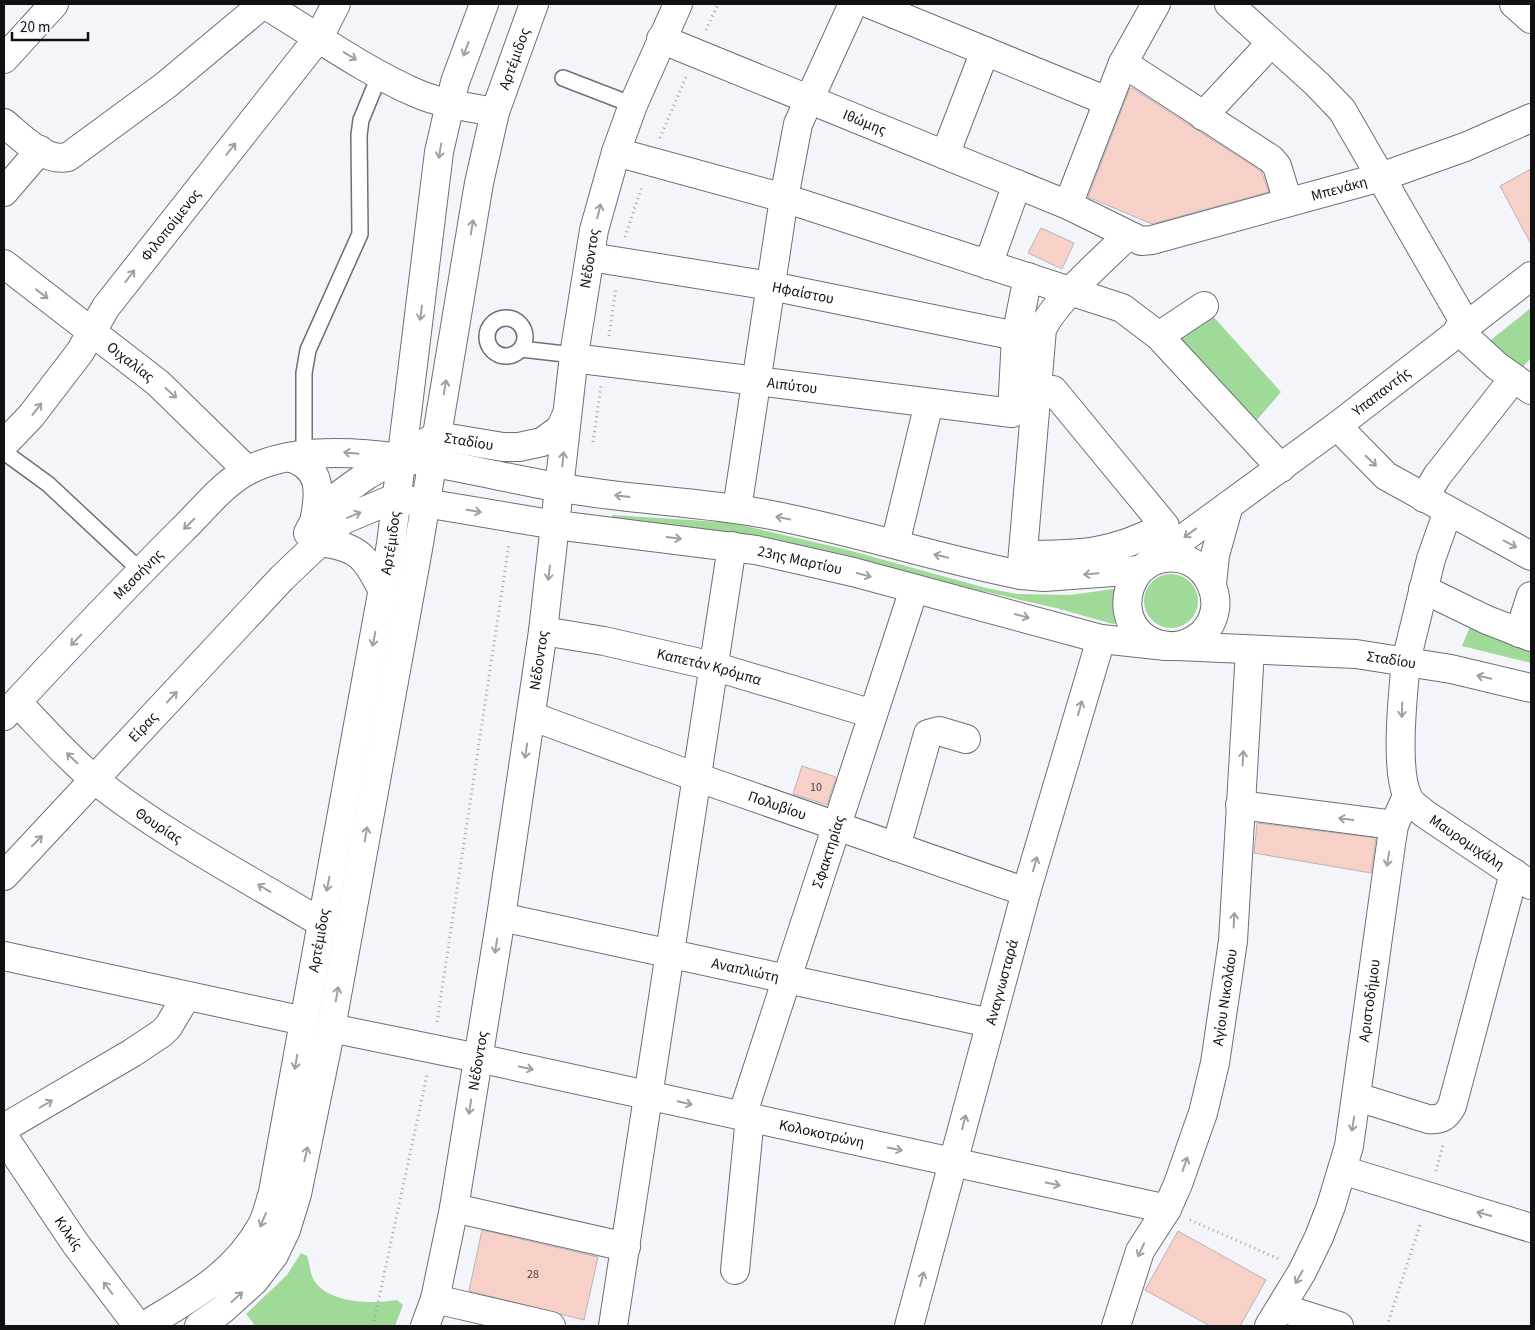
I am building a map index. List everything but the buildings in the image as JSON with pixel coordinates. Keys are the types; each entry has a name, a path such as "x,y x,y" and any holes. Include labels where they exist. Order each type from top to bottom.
{"street":[{"path":"4,59 54,4"},
{"path":"4,123 40,150 62,159 75,154 166,85 263,4 380,74 416,93 449,103 495,112"},
{"name":"Φιλοποίμενος","path":"4,444 31,416 80,352 106,307 319,37 336,4"},
{"name":"Αρτέμιδος","path":"144,1326 226,1273 246,1250 263,1223 273,1192 320,922 391,544 395,498 422,302 439,152 449,103 460,66 484,4"},
{"name":"Αρτέμιδος","path":"198,1326 222,1310 254,1281 274,1255 286,1230 305,1159 331,1028 433,464 474,214 495,112 534,4"},
{"name":"Νέδοντος","path":"425,1326 435,1299 454,1208 501,917 543,631 573,357 594,230 616,152 633,104 678,4"},
{"path":"737,509 784,198 798,124 853,4"},
{"path":"870,4 1107,101"},
{"path":"1068,205 1107,101 1153,4"},
{"path":"1229,4 1317,84 1342,110 1381,177 1462,327 1522,384 1437,476 1424,498"},
{"path":"1514,4 1531,19"},
{"name":"Ιθώμης","path":"661,39 1068,205 1134,238"},
{"path":"1203,116 1271,43"},
{"path":"944,155 985,51"},
{"path":"1123,64 1271,159 1277,166 1288,202"},
{"name":"Μπενάκη","path":"1134,238 1152,240 1381,177 1465,147 1531,118"},
{"path":"4,192 40,150"},
{"path":"616,152 784,198 1122,308 1158,336 1281,468"},
{"path":"988,265 1016,184"},
{"path":"1025,386 1045,322 1073,291 1134,238"},
{"name":"Ηφαίστου","path":"590,257 771,286 888,308 1016,336"},
{"name":"Οιχαλίας","path":"4,264 180,401 247,470"},
{"name":"Υπαπαντής","path":"1145,566 1337,426 1462,327 1531,276"},
{"path":"1022,565 1025,386 1016,336 1028,278"},
{"path":"1158,336 1204,306"},
{"name":"Αιπύτου","path":"573,357 1012,414 1025,386"},
{"path":"560,488 737,509 804,522 895,544 1022,565 1115,549 1142,539 1165,526 1053,390 1025,386"},
{"path":"895,544 929,403"},
{"name":"Σταδίου","path":"400,458 437,436 503,447 519,447 542,442 560,429 568,414"},
{"path":"1337,426 1386,476 1531,556"},
{"name":"Μεσσήνης","path":"10,709 141,571 223,489 247,470 296,455 338,452 400,458"},
{"path":"296,455 310,467 316,479 317,532"},
{"path":"317,532 342,493 367,475 400,458"},
{"name":"Σταδίου","path":"400,458 560,488"},
{"name":"Αρτέμιδος","path":"395,498 426,503"},
{"name":"Είρας","path":"4,876 96,780 282,578 317,532 395,498"},
{"name":"23ης Μαρτίου","path":"426,503 556,524 732,546 914,588 1101,639 1169,646 1250,650"},
{"path":"1145,566 1131,582 1127,595 1129,616 1140,634 1152,642 1169,646 1192,641 1208,627 1214,615 1215,556 1229,505"},
{"path":"1407,796 1402,767 1402,706 1406,661 1431,559 1448,511"},
{"path":"317,532 343,545 366,560 383,591"},
{"path":"613,1326 732,546"},
{"path":"1022,565 1044,578 1145,566 1170,557 1190,561 1206,573 1230,633 1250,650"},
{"name":"Σφακτηρίας","path":"735,1270 746,1117 787,979 914,588"},
{"path":"1423,588 1487,620 1525,635 1531,596"},
{"name":"Καπετάν Κρόμπα","path":"543,631 604,641 713,666 872,714"},
{"name":"Αναγνωσταρά","path":"909,1326 1026,892 1101,639"},
{"name":"Σταδίου","path":"1250,650 1341,652 1406,661 1531,688"},
{"name":"Αγίου Νικολάου","path":"1116,1326 1140,1251 1167,1209 1178,1184 1203,1113 1215,1063 1233,941 1250,650"},
{"name":"Θουρίας","path":"10,709 96,780 168,830 320,922"},
{"name":"Πολυβίου","path":"531,716 836,827 1026,892"},
{"path":"896,848 928,734 939,731 966,739"},
{"name":"Αριστοδήμου","path":"1275,1317 1303,1270 1319,1237 1342,1170 1357,1097 1369,993 1394,825 1407,796"},
{"name":"Μαυρομιχάλη","path":"1407,796 1413,805 1425,814 1523,879"},
{"path":"1240,805 1394,825"},
{"path":"1357,1097 1428,1119 1438,1120 1447,1114 1452,1106 1523,879"},
{"name":"Αναπλιώτη","path":"501,917 990,1023"},
{"path":"4,956 186,997 304,1021"},
{"path":"4,1128 162,1034 186,997"},
{"name":"Κολοκοτρώνη","path":"331,1028 478,1058 1167,1209"},
{"name":"Κιλκίς","path":"4,1137 75,1243 138,1326"},
{"path":"1342,1170 1531,1228"},
{"path":"454,1208 626,1247"},
{"path":"435,1299 552,1326"},
{"path":"1275,1317 1339,1326"}],"lane":[{"path":"296,455 306,364 312,338 350,260 360,234 358,135 361,120 380,74"},
{"path":"563,78 633,104"},
{"path":"521,349 573,357"},
{"path":"4,452 44,480 141,571"}],"path":[{"path":"1167,1209 1303,1270"}],"green space":[{"path":"1204,306 1281,392 1249,429 1159,336"},
{"path":"1531,308 1531,358 1521,369 1487,343"},
{"path":"612,515 741,525 844,549 986,588 1017,594 1070,595 1120,588 1119,623 1113,624 1056,608 788,547 612,521"},
{"path":"1166,574 1176,574 1186,578 1194,586 1198,601 1194,616 1186,624 1176,628 1166,628 1156,624 1148,616 1144,606 1144,596 1148,586 1156,578"},
{"path":"1471,624 1531,647 1531,663 1462,646"},
{"path":"301,1253 307,1256 315,1282 331,1295 365,1302 397,1300 403,1305 395,1326 251,1326 254,1324 246,1314 287,1275"}]}
